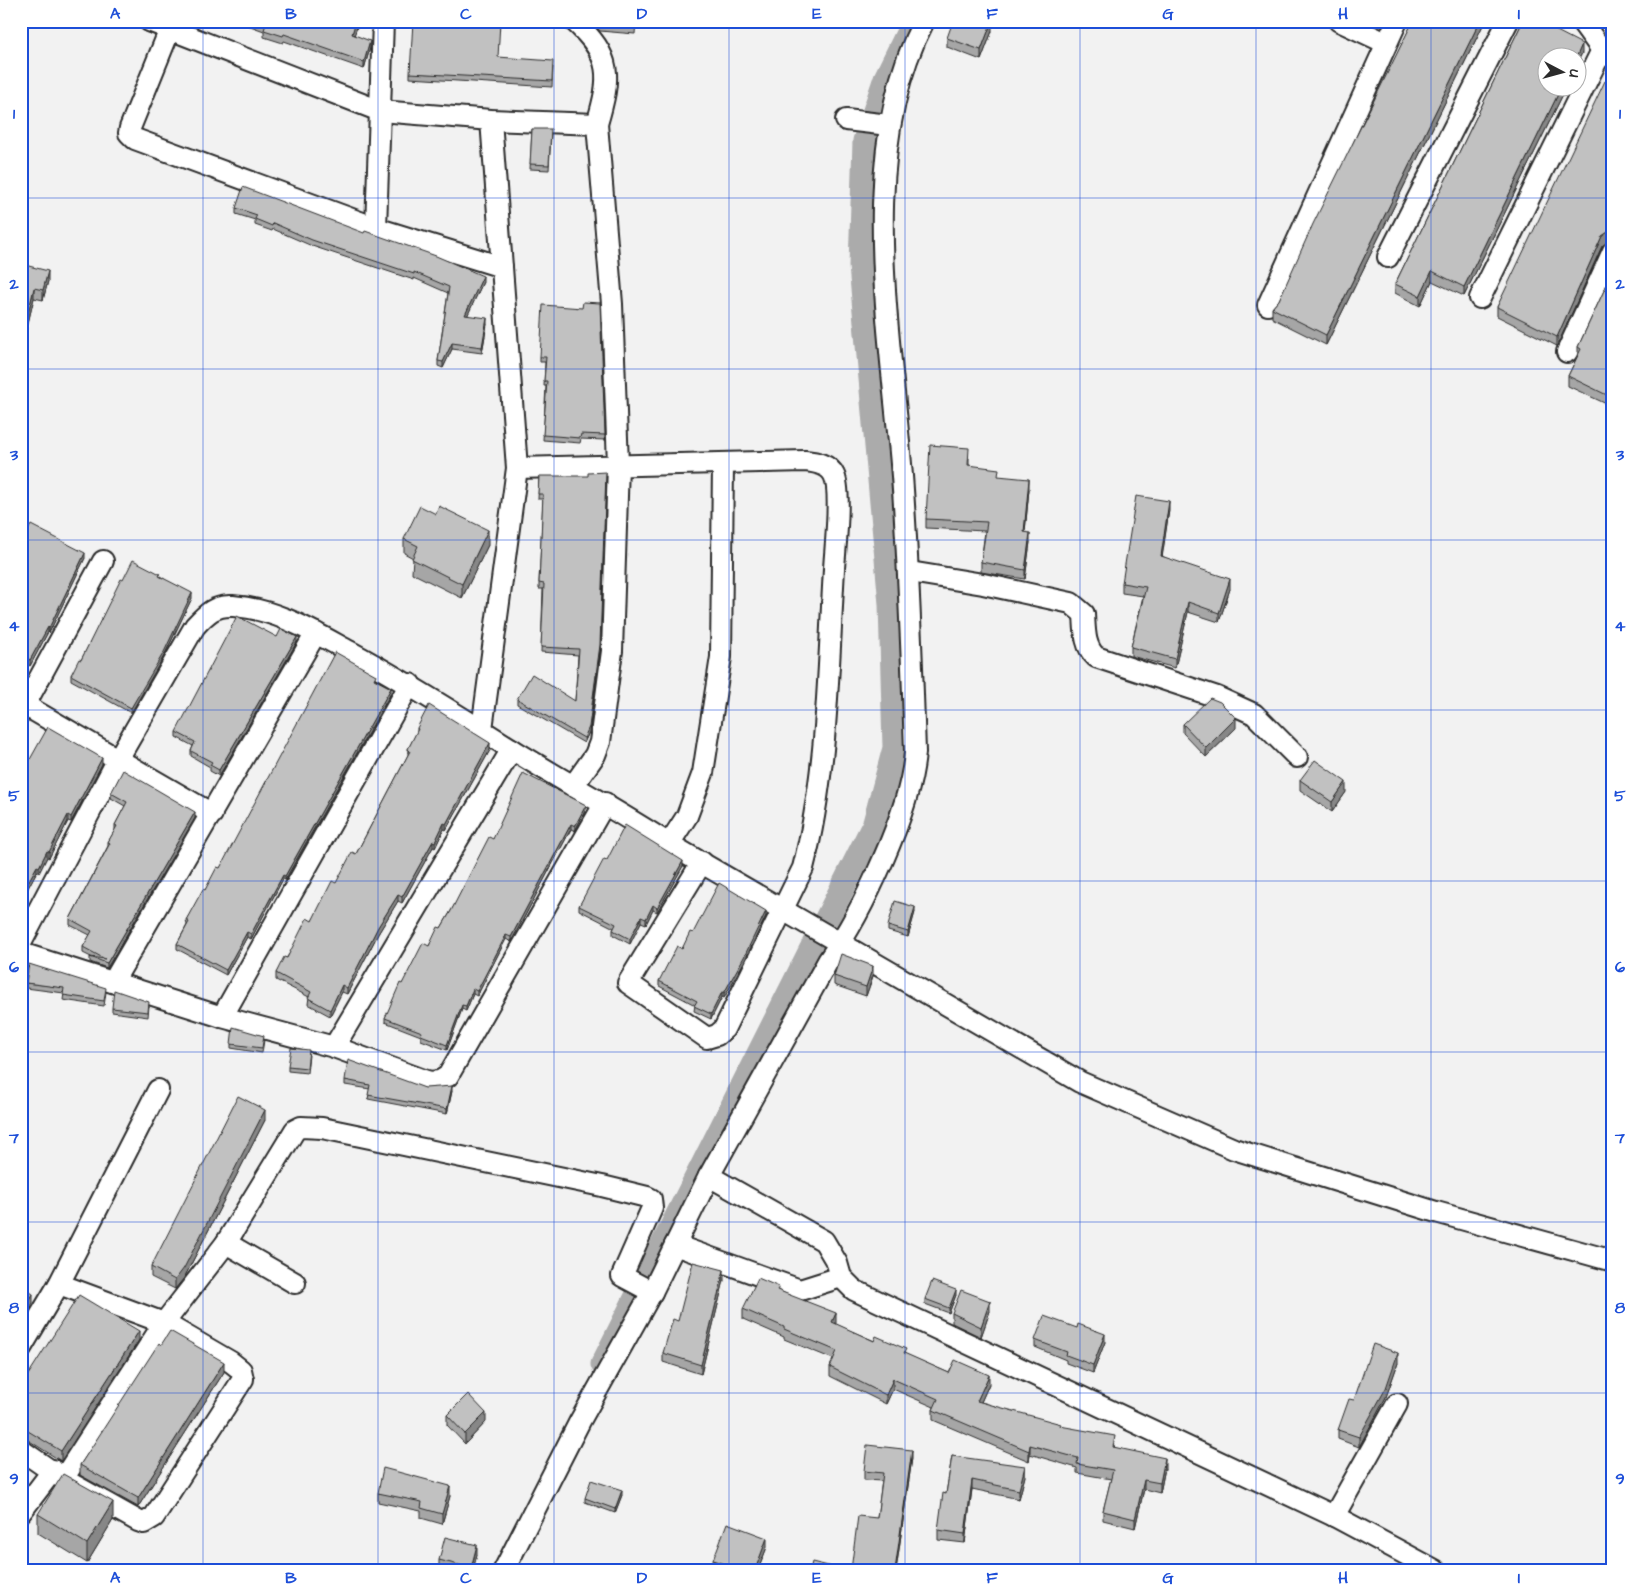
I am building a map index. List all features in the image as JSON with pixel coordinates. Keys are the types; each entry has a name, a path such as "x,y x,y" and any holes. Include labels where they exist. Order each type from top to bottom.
{"street":[{"path":"150,21 380,111 490,120 597,124"},
{"path":"376,228 383,21"},
{"path":"573,786 595,755 604,730 612,651 618,466 612,304 597,124 606,94 608,71 597,47 574,21"},
{"path":"504,1570 580,1421 649,1290 675,1245 709,1176 828,961 835,940 882,861 905,796 914,763 910,572 882,234 886,124 904,68 924,21"},
{"path":"1339,21 1386,43"},
{"path":"1268,305 1397,21"},
{"path":"1388,257 1508,21"},
{"path":"1480,298 1607,54 1580,21"},
{"path":"170,29 130,128 131,136 142,143 376,228 502,267"},
{"path":"482,729 516,468 490,120"},
{"path":"854,121 886,124"},
{"path":"1567,352 1613,252"},
{"path":"516,468 819,462 830,469 836,484 836,526 824,736 812,825 803,868 788,912 724,1030 717,1035 707,1038 628,983 702,862"},
{"path":"669,844 688,816 703,772 721,658 723,464"},
{"path":"103,561 22,707 118,759 212,814"},
{"path":"910,572 983,584 1071,603 1084,614 1087,644 1090,652 1096,657 1217,697 1254,714 1297,757"},
{"path":"21,943 118,759 196,626 213,609 232,606 275,614 316,633 410,684 512,749 605,803 669,844 1080,1082 1234,1149 1436,1212 1613,1261"},
{"path":"113,982 316,633"},
{"path":"222,1017 410,684"},
{"path":"334,1047 512,749"},
{"path":"21,953 222,1017 334,1047 429,1082 448,1076 605,803"},
{"path":"21,1348 59,1284 158,1090"},
{"path":"21,1512 58,1474 164,1323 226,1243 295,1130 309,1127 602,1186 647,1197 651,1199 652,1208 623,1269 622,1276 649,1290"},
{"path":"709,1176 824,1241 837,1263 841,1277 854,1290 1334,1516 1434,1570"},
{"path":"226,1243 295,1283"},
{"path":"675,1245 800,1290 841,1277"},
{"path":"21,1450 138,1522 148,1521 154,1517 243,1379 241,1370 231,1362 164,1323 59,1284"},
{"path":"1334,1516 1397,1404"}],"building":[{"path":"258,21 356,21 352,34 370,41 364,62 284,34 283,36 264,30 266,24"},
{"path":"413,21 500,22 498,57 553,61 552,81 410,73"},
{"path":"599,21 635,21 635,25"},
{"path":"953,21 992,21 981,50 947,38"},
{"path":"1413,21 1480,21 1326,335 1272,308 1279,300 1313,224"},
{"path":"1523,21 1554,21 1551,28 1582,44 1580,48 1536,48 1536,98 1556,98 1464,287 1432,271 1420,296 1395,284"},
{"path":"1605,81 1613,85 1613,230 1602,236 1557,337 1497,307"},
{"path":"532,129 551,129 549,165 530,164"},
{"path":"243,187 364,233 365,231 436,256 483,276 465,315 487,318 482,347 452,343 443,362 438,361 449,287 414,272 414,274 312,240 273,223 272,226 255,219 257,215 236,208"},
{"path":"21,264 48,271 43,290 34,288 21,342"},
{"path":"1613,271 1613,398 1568,376 1581,349 1578,347"},
{"path":"583,302 600,303 605,435 581,434 580,438 543,435 547,381 544,381 546,357 540,357 543,305 582,308"},
{"path":"930,445 969,448 968,465 999,469 998,476 1029,479 1024,532 1030,533 1025,570 981,562 987,522 926,519"},
{"path":"606,472 600,645 589,727 584,738 517,699 532,674 575,701 579,649 541,647 544,584 539,583 543,494 538,494 539,476 588,476 588,473"},
{"path":"1136,496 1169,501 1161,556 1230,579 1219,613 1188,602 1175,659 1131,647 1146,587 1122,583"},
{"path":"420,506 436,514 439,506 488,530 462,584 412,559 418,546 404,539"},
{"path":"31,525 85,553 49,628 30,660 21,655 21,542"},
{"path":"133,560 192,593 164,652 131,708 71,675 79,659 81,660 121,579 123,580"},
{"path":"237,616 277,637 281,629 297,637 219,770 210,765 212,762 191,751 195,742 176,732"},
{"path":"335,652 376,675 374,679 391,688 285,876 283,875 251,934 247,932 226,970 177,944 189,922 186,920 217,867 220,868"},
{"path":"1210,698 1220,702 1236,718 1206,748 1183,724"},
{"path":"429,705 490,743 446,824 444,823 435,842 433,841 402,897 398,895 378,927 347,988 342,985 330,1010 308,998 311,992 276,973 284,957 287,958 307,918 312,921 332,881 336,883 352,852 356,854 410,751 408,749"},
{"path":"48,727 102,758 71,817 68,815 49,852 47,851 39,867 37,866 21,895 21,771 23,772"},
{"path":"1315,760 1346,782 1332,802 1300,780"},
{"path":"123,770 195,812 107,963 90,957 105,959 83,947 92,931 70,919 110,843 108,842 117,826 115,825 127,802 111,793"},
{"path":"523,773 586,805 575,826 571,824 511,937 506,935 477,991 473,989 466,1006 462,1005 447,1045 421,1035 422,1032 385,1018 400,983 402,984 423,943 429,946 438,927 441,928 451,911 489,837 493,839"},
{"path":"625,825 683,861 657,908 653,905 646,919 641,917 630,939 613,930 616,924 579,906 604,859 607,860"},
{"path":"719,883 766,911 744,957 724,993 722,992 711,1014 694,1006 697,1001 659,981 677,946 682,949 690,932 693,933"},
{"path":"895,901 915,907 908,932 888,926"},
{"path":"841,954 873,966 866,987 834,976"},
{"path":"29,964 106,988 104,1001 63,995 64,988 26,983"},
{"path":"114,990 149,1002 148,1012 112,1008"},
{"path":"233,1027 264,1036 262,1048 231,1044"},
{"path":"291,1048 309,1050 307,1068 288,1066"},
{"path":"348,1060 425,1088 452,1086 447,1109 368,1095 370,1085 345,1080"},
{"path":"238,1096 265,1110 184,1268 175,1280 151,1267"},
{"path":"693,1262 724,1270 701,1365 663,1353 673,1319 678,1321"},
{"path":"758,1278 779,1287 777,1290 836,1313 832,1322 874,1341 876,1336 906,1349 904,1353 949,1373 955,1360 989,1375 977,1401 1061,1424 1060,1426 1115,1436 1113,1447 1165,1458 1160,1483 1144,1480 1135,1519 1103,1511 1113,1470 1077,1464 1078,1458 1030,1445 1029,1451 933,1410 938,1399 893,1379 886,1395 830,1367 837,1351 784,1329 784,1327 743,1309"},
{"path":"932,1281 956,1290 949,1308 925,1299"},
{"path":"21,1286 33,1294 21,1313"},
{"path":"961,1290 990,1301 981,1327 952,1313"},
{"path":"79,1295 139,1331 61,1451 28,1431 21,1430 21,1386"},
{"path":"1044,1316 1077,1328 1078,1324 1105,1334 1093,1365 1066,1355 1067,1352 1035,1340"},
{"path":"170,1331 224,1362 138,1498 80,1465 159,1343 161,1345"},
{"path":"1373,1344 1398,1353 1386,1388 1359,1437 1338,1430 1349,1399 1354,1400"},
{"path":"468,1394 486,1413 465,1434 447,1415"},
{"path":"867,1445 912,1450 895,1570 851,1570 858,1516 877,1518 883,1473 864,1471"},
{"path":"952,1456 1025,1466 1019,1490 972,1480 965,1534 938,1530 943,1493 946,1494"},
{"path":"383,1468 450,1486 442,1514 421,1508 422,1502 378,1493"},
{"path":"63,1474 113,1502 87,1544 38,1514"},
{"path":"591,1480 622,1490 615,1509 585,1498"},
{"path":"727,1523 767,1538 755,1570 741,1570 713,1560"},
{"path":"445,1537 477,1545 471,1568 439,1560"},
{"path":"812,1562 845,1570 810,1570"}],"waterway":[{"path":"603,1364 875,823 895,748 891,604 861,266 865,141 886,78 914,21"}]}
